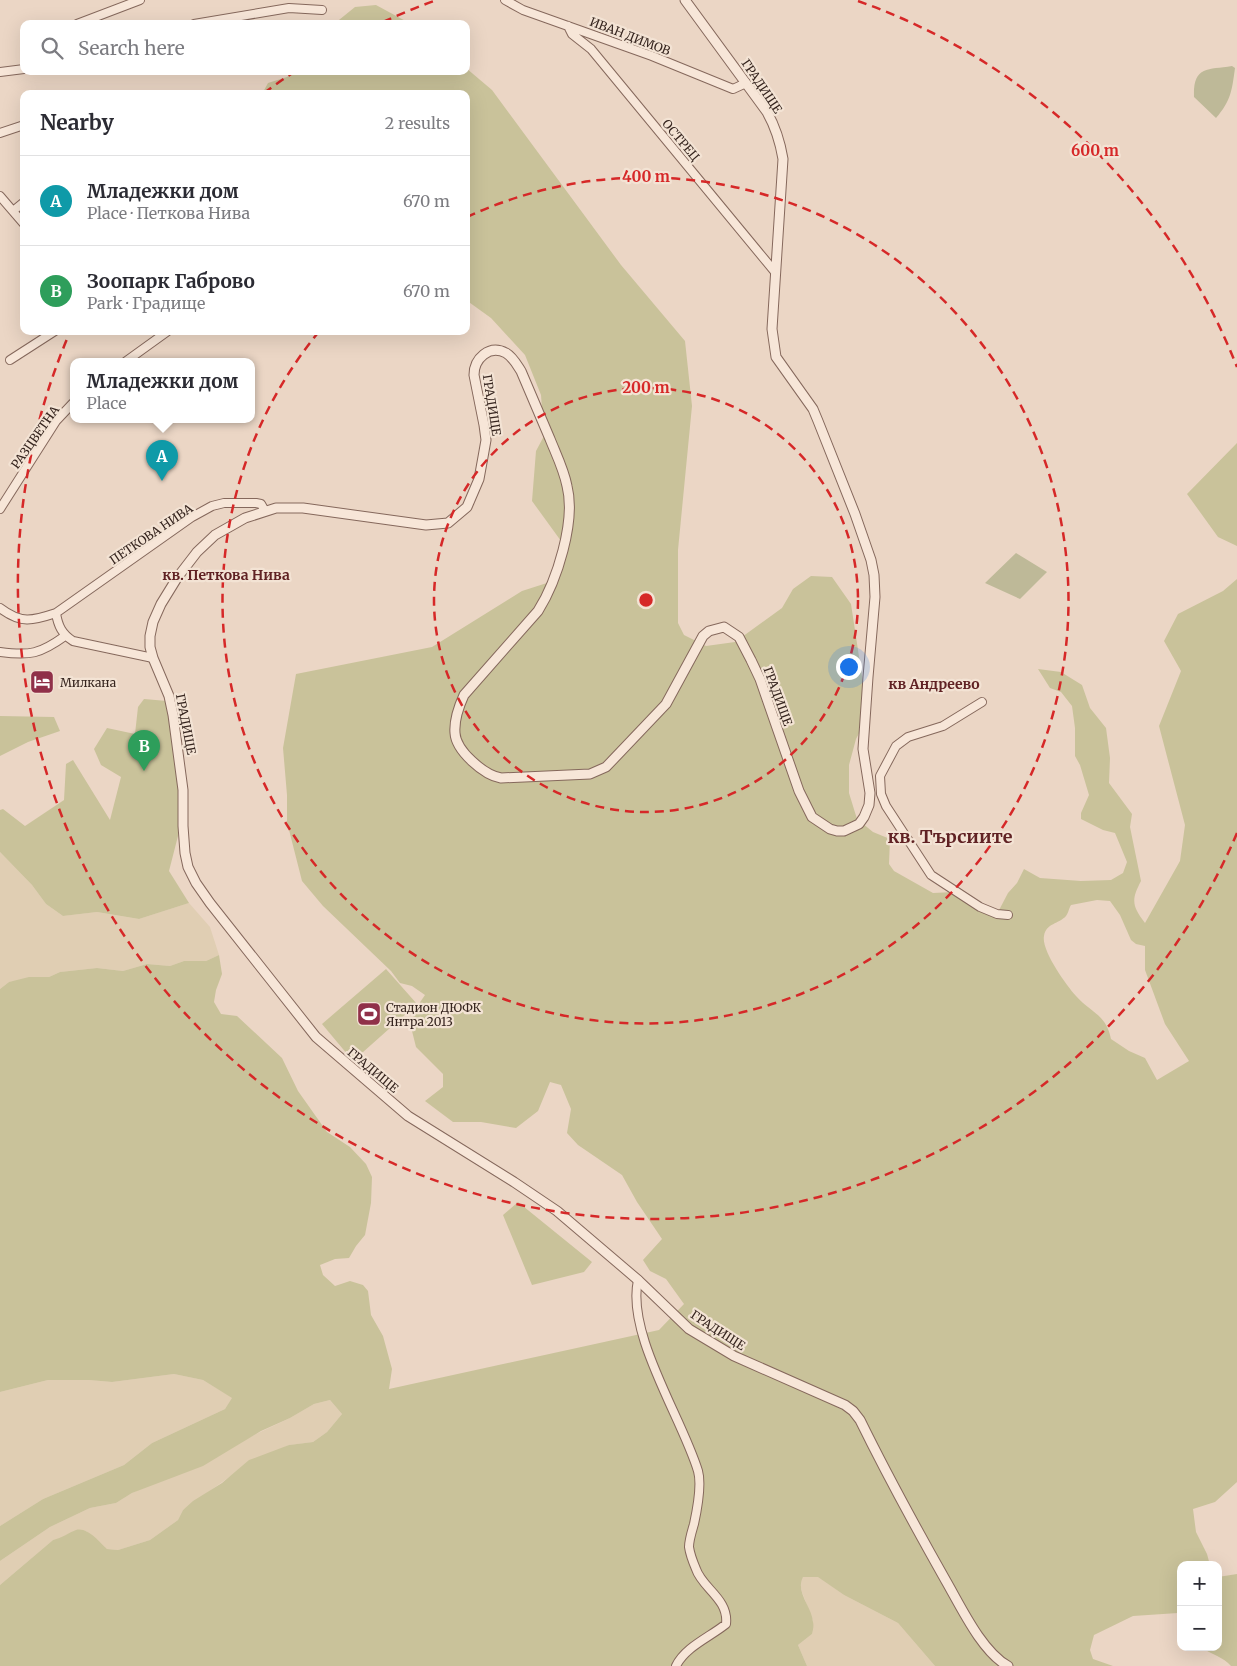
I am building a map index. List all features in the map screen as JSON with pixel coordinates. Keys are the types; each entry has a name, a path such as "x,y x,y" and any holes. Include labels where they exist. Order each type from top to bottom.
{"street":[{"path":"88,20 140,0"},
{"name":"ИВАН ДИМОВ","path":"505,0 523,10 652,56 733,89 746,83"},
{"name":"ГРАДИЩЕ","path":"685,0 746,83 777,130 781,145 783,160 772,329 776,357 812,409 818,421 855,514 871,560 874,575 875,597 863,749 870,794 869,805 864,818 859,824 844,831 838,831 830,829 812,817 799,791 760,679 739,637 724,627 709,631 703,636 666,704 599,772 501,778 491,776 479,768 460,748 454,732 460,704 464,696 538,611 551,590 561,558 570,501 563,471 521,371 514,360 506,353 490,351 477,360 474,366 485,433 479,479 467,507 448,523 426,525 304,508 276,508 265,511 228,527 215,535 197,552 177,578 161,604 153,622 150,647 169,696 173,715 183,790 185,853 188,867 196,883 220,918 304,1024 333,1053 408,1116 557,1211 638,1280 689,1329 734,1356 845,1405 853,1411 860,1420 902,1503 962,1609 988,1650 1008,1666"},
{"path":"218,20 288,8 322,10"},
{"name":"ОСТРЕЦ","path":"568,26 572,34 591,49 775,272"},
{"path":"0,72 20,69"},
{"path":"0,133 20,126"},
{"path":"0,196 20,219"},
{"path":"13,210 20,205"},
{"path":"10,360 49,335"},
{"path":"131,358 162,335"},
{"name":"РАЗЦВЕТНА","path":"0,509 56,421 70,406"},
{"name":"ПЕТКОВА НИВА","path":"56,613 192,517 212,506 224,503 256,503 260,504 265,511"},
{"path":"0,608 12,617 26,621 56,613 64,636 72,641 153,658"},
{"path":"0,652 23,655 33,653 45,649 64,636"},
{"path":"982,702 942,726 908,737 896,746 880,776 881,794 886,806 932,875 980,907 997,914 1008,915"},
{"path":"868,777 880,776"},
{"path":"638,1280 636,1297 645,1340 698,1474 696,1515 690,1548 696,1572 720,1601 726,1612 727,1620 726,1624 679,1660 676,1666"}],"shaded area":[{"path":"376,5 404,20 339,20 355,7"},
{"path":"1232,66 1235,68 1230,95 1216,118 1194,97 1196,80 1203,71"},
{"path":"470,71 492,90 621,265 685,341 692,406 678,550 678,623 684,635 706,646 735,642 782,608 793,589 811,576 832,577 851,604 868,716 856,739 849,765 849,793 857,819 873,832 890,839 889,864 894,871 933,893 954,892 973,907 997,914 1024,869 1040,878 1081,881 1111,880 1123,873 1127,862 1115,833 1103,830 1081,819 1081,813 1089,795 1080,765 1075,756 1075,728 1072,706 1061,692 1050,688 1038,669 1061,672 1082,685 1090,708 1106,728 1110,758 1109,783 1132,814 1130,827 1141,881 1134,898 1134,903 1137,912 1145,923 1180,861 1185,825 1159,726 1181,671 1164,641 1178,614 1223,591 1237,579 1237,1482 1215,1502 1193,1509 1196,1532 1209,1561 1177,1561 1177,1613 1133,1616 1094,1635 1090,1650 1093,1659 1113,1666 935,1666 898,1623 844,1595 818,1577 803,1577 801,1583 802,1594 812,1616 813,1625 812,1634 798,1645 807,1666 0,1666 0,1585 53,1540 80,1530 93,1536 107,1549 118,1550 150,1540 178,1520 183,1510 193,1501 222,1483 249,1460 289,1445 313,1442 327,1432 342,1414 330,1400 314,1404 290,1418 261,1431 203,1466 132,1493 116,1503 90,1508 50,1527 0,1561 0,1526 43,1499 124,1465 152,1443 225,1409 232,1398 203,1380 174,1374 112,1382 48,1380 0,1392 0,989 9,982 29,977 49,977 60,972 97,968 123,971 147,964 170,966 184,961 206,961 219,955 222,974 214,1002 221,1014 237,1016 282,1058 298,1091 327,1132 350,1147 366,1164 372,1177 371,1203 365,1235 349,1258 335,1259 320,1265 323,1275 335,1286 350,1281 363,1285 368,1291 371,1315 383,1336 392,1369 389,1389 659,1330 684,1304 666,1279 650,1271 643,1260 662,1239 637,1202 622,1175 578,1145 567,1133 571,1109 561,1085 550,1082 538,1111 516,1128 481,1122 453,1122 425,1101 443,1087 443,1074 416,1047 412,1031 414,1011 425,995 412,986 400,983 391,971 323,906 302,881 287,822 283,748 296,674 432,647 522,591 550,582 566,558 561,541 532,501 536,451 544,436 541,395 525,355 491,318 470,303 470,90 264,90 268,83 289,75 470,75","holes":["1097,900 1110,901 1120,915 1131,940 1136,944 1145,946 1145,970 1165,1024 1189,1061 1157,1080 1145,1058 1129,1051 1111,1039 1106,1024 1102,1019 1082,1002 1066,984 1046,950 1044,936 1050,926 1066,916 1071,905"]},
{"path":"1237,443 1237,546 1218,537 1187,494"},
{"path":"1016,553 1047,572 1020,599 985,583"},
{"path":"144,699 167,701 179,792 178,836 169,871 189,903 139,919 97,912 63,916 46,904 32,885 0,852 0,810 3,809 25,826 64,800 66,764 73,760 110,820 121,777 101,765 94,749 107,728 135,734 138,707"},
{"path":"0,716 54,717 60,731 28,742 0,756"},
{"path":"0,852 32,885 46,904 63,916 97,912 139,919 189,903 210,927 219,955 206,961 184,961 170,966 147,964 123,971 97,968 60,972 49,977 9,982 0,989"},
{"name":"Стадион ДЮФК Янтра 2013","path":"386,969 417,1004 353,1061 322,1024"},
{"path":"518,1202 592,1262 584,1272 532,1285 503,1215"},
{"path":"174,1374 203,1380 233,1398 225,1409 152,1443 124,1465 43,1499 0,1526 0,1392 48,1380 112,1382"},
{"path":"330,1400 342,1414 327,1432 313,1442 289,1445 232,1475 183,1510 178,1520 150,1540 118,1550 107,1549 86,1531 77,1530 62,1538 53,1540 0,1585 0,1561 50,1527 90,1508 116,1503 132,1493 290,1418 314,1404"},
{"path":"1237,1574 1237,1666 1231,1666 1225,1660 1207,1651 1222,1651 1222,1576"},
{"path":"803,1577 819,1577 844,1595 898,1623 935,1666 807,1666 798,1645 812,1634 813,1621 802,1592 800,1582"}],"place":[{"name":"Младежки дом","path":"162,481"},
{"name":"Милкана","path":"42,682"},
{"name":"Зоопарк Габрово","path":"144,771"},
{"name":"Стадион ДЮФК Янтра 2013","path":"369,1014"}],"district":[{"name":"кв. Петкова Нива","path":"226,575"},
{"name":"кв Андреево","path":"934,684"},
{"name":"кв. Търсиите","path":"950,836"}]}
